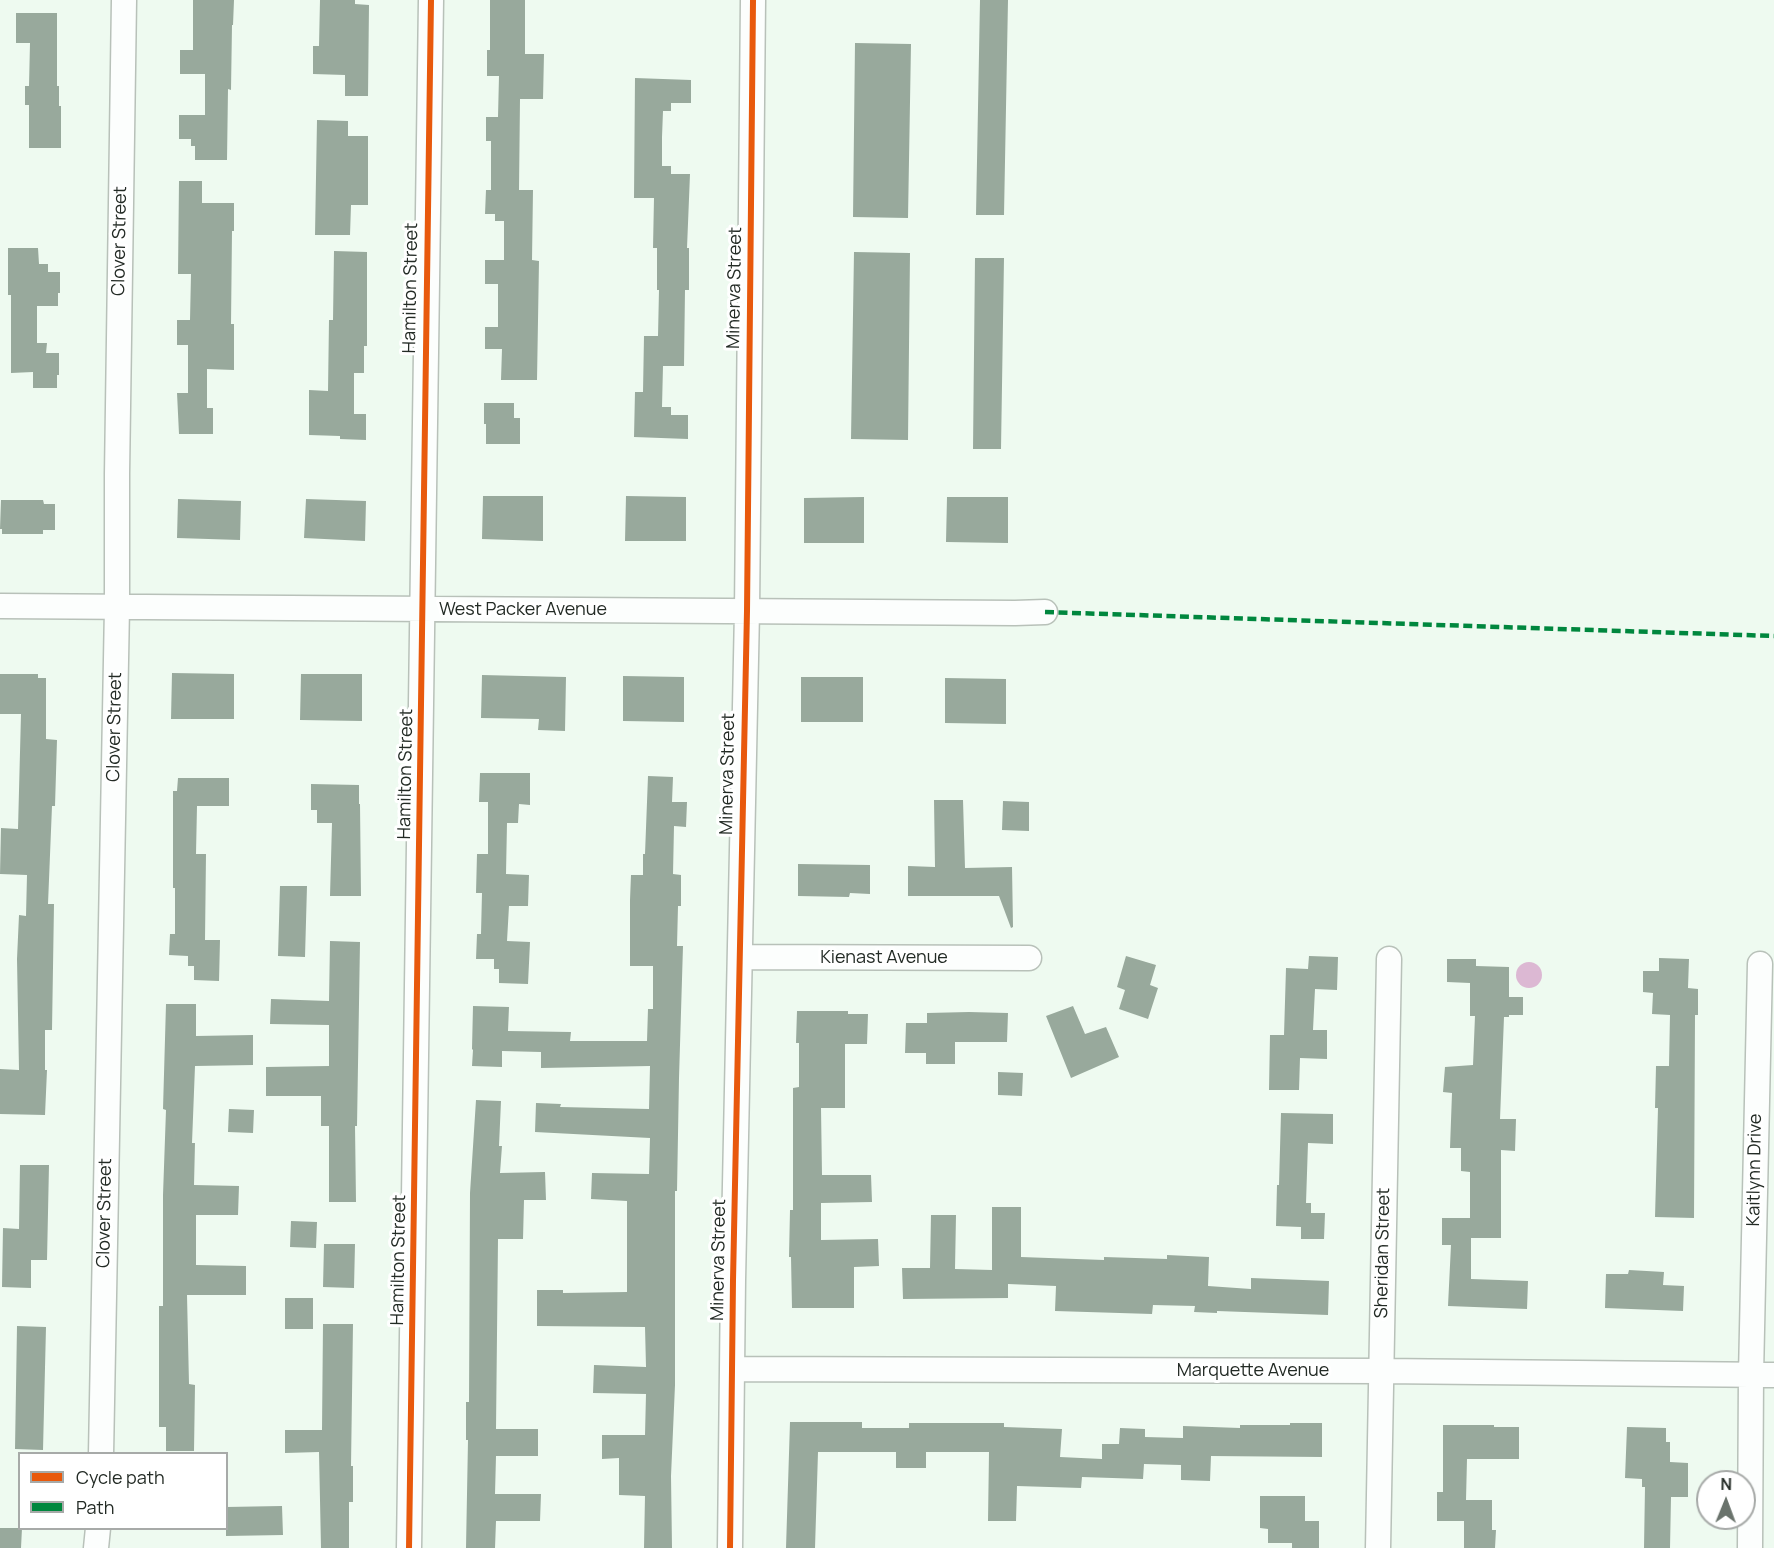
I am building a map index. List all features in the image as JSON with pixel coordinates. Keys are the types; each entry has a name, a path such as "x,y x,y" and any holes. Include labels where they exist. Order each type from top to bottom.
{"street":[{"name":"Clover Street","path":"101,1452 117,607 124,0"},
{"name":"Hamilton Street","path":"409,1548 431,0"},
{"name":"Minerva Street","path":"730,1548 747,611 753,0"},
{"name":"West Packer Avenue","path":"0,606 1045,612"},
{"name":"Kienast Avenue","path":"740,957 1029,958"},
{"name":"Sheridan Street","path":"1378,1548 1389,959"},
{"name":"Kaitlynn Drive","path":"1750,1548 1763,1375 1760,964"},
{"name":"Marquette Avenue","path":"733,1369 1763,1375"},
{"path":"96,1548 98,1530"}],"shaded area":[{"path":"1529,962 1538,966 1542,975 1538,984 1529,988 1520,984 1516,975 1520,966"}],"building":[{"path":"193,0 234,0 231,90 228,89 227,160 195,160 195,146 191,146 191,139 179,139 179,115 205,115 205,74 180,74 180,50 193,50"},
{"path":"320,0 355,0 355,4 369,5 368,96 345,96 345,75 313,74 313,46 319,46"},
{"path":"490,0 525,0 525,54 544,54 543,99 520,99 519,190 533,190 532,260 539,261 537,380 501,380 502,349 485,349 485,327 498,327 498,284 485,284 485,260 504,260 504,221 495,221 495,214 485,214 486,190 491,190 491,141 486,141 486,117 498,117 499,76 487,76 487,50 490,50"},
{"path":"980,0 1008,0 1004,215 976,215"},
{"path":"16,13 57,13 57,86 59,86 59,106 61,106 61,148 29,148 29,105 25,105 25,86 29,86 30,43 16,43"},
{"path":"855,43 911,44 908,218 853,217"},
{"path":"635,78 691,80 691,103 671,103 671,111 663,111 662,137 662,166 671,166 671,174 690,174 687,248 689,248 689,290 685,290 684,366 663,366 662,407 671,407 671,415 688,415 688,439 634,437 635,392 643,392 644,336 658,336 659,290 657,290 657,248 653,248 654,198 634,198"},
{"path":"317,120 348,121 348,136 368,136 368,205 351,205 350,235 315,235"},
{"path":"179,181 202,181 202,203 234,203 231,324 234,324 234,370 207,369 207,408 213,408 213,434 179,434 177,393 188,393 188,345 177,345 177,320 190,320 191,274 178,274"},
{"path":"8,248 38,248 39,264 48,264 48,272 60,272 58,306 37,306 37,343 47,343 46,353 59,353 57,388 33,388 33,372 11,373 11,295 8,295"},
{"path":"334,251 367,252 367,346 364,346 364,373 354,373 354,414 366,414 366,440 309,435 309,390 328,391 329,320 333,320"},
{"path":"854,252 910,253 908,440 851,439"},
{"path":"975,258 1004,258 1001,449 973,449"},
{"path":"484,403 514,403 514,418 520,418 520,444 486,444"},
{"path":"483,496 543,496 543,541 482,539"},
{"path":"626,496 686,497 686,541 625,541"},
{"path":"864,497 864,543 804,543 804,498"},
{"path":"947,497 1008,497 1008,543 946,542"},
{"path":"178,499 241,501 240,540 177,538"},
{"path":"306,499 366,501 365,541 304,538"},
{"path":"1,500 43,500 44,504 55,504 55,530 43,530 43,534 2,534 2,529 0,529"},
{"path":"172,673 234,674 234,719 171,719"},
{"path":"0,674 38,674 38,678 46,678 46,739 57,740 48,904 54,904 52,1030 45,1030 45,1070 47,1070 45,1115 0,1114 0,1069 19,1070 17,959 19,915 26,916 27,875 0,874 1,828 18,829 21,714 0,714"},
{"path":"301,674 362,674 362,721 300,720"},
{"path":"482,675 566,677 565,731 538,730 539,719 481,718"},
{"path":"623,676 684,677 684,722 623,721"},
{"path":"801,677 863,677 863,722 801,722"},
{"path":"945,678 1006,679 1006,724 945,723"},
{"path":"480,773 530,773 530,805 519,804 518,823 507,823 506,874 529,875 528,906 509,906 507,941 530,942 528,984 499,983 499,969 494,969 494,959 476,959 477,934 481,934 482,893 476,893 477,854 488,854 488,802 479,802"},
{"path":"648,776 673,777 672,802 687,802 686,827 674,826 673,874 681,875 677,946 683,946 677,1191 675,1191 672,1548 644,1548 645,1496 619,1495 619,1458 602,1459 602,1435 645,1435 646,1394 593,1393 594,1365 646,1367 645,1327 537,1326 537,1290 563,1290 563,1293 627,1292 627,1201 591,1199 592,1173 649,1174 650,1138 535,1132 536,1103 561,1104 560,1107 649,1109 650,1066 541,1068 541,1052 502,1051 502,1067 472,1066 473,1006 509,1007 508,1031 571,1032 570,1041 647,1041 648,1009 653,1009 653,966 630,966 630,900 631,875 643,875"},
{"path":"178,778 229,778 229,806 197,806 196,854 206,854 205,940 220,940 219,981 194,980 194,966 188,966 188,956 169,955 170,934 175,934 173,791 177,791"},
{"path":"311,784 359,785 361,896 330,896 332,823 317,823 317,810 311,810"},
{"path":"934,800 963,800 965,868 1012,867 1013,927 1011,928 999,896 908,896 908,866 935,867"},
{"path":"1003,801 1029,802 1029,831 1002,830"},
{"path":"798,864 870,865 870,894 850,893 849,897 798,896"},
{"path":"280,886 307,886 305,957 278,956"},
{"path":"330,941 360,942 357,1126 355,1126 356,1202 329,1202 329,1126 321,1126 321,1096 266,1096 266,1067 329,1066 329,1025 270,1024 271,999 329,1001"},
{"path":"1126,956 1156,965 1150,985 1158,988 1148,1019 1119,1009 1125,990 1117,987"},
{"path":"1309,956 1338,957 1337,990 1315,989 1313,1030 1327,1030 1327,1059 1300,1058 1299,1090 1269,1090 1270,1035 1284,1035 1286,968 1308,969"},
{"path":"1659,958 1689,959 1688,988 1698,989 1698,1015 1695,1015 1694,1218 1655,1217 1658,1108 1655,1108 1656,1066 1669,1066 1670,1015 1652,1014 1653,993 1643,992 1643,971 1659,971"},
{"path":"1447,959 1476,959 1476,966 1509,967 1509,997 1523,997 1523,1015 1504,1017 1500,1119 1516,1119 1515,1151 1501,1150 1501,1238 1471,1238 1471,1279 1528,1281 1527,1309 1448,1306 1451,1245 1442,1245 1442,1218 1470,1218 1470,1172 1461,1171 1461,1148 1450,1148 1452,1093 1443,1092 1445,1067 1473,1065 1475,1016 1470,1016 1470,983 1447,982"},
{"path":"166,1004 196,1004 196,1036 253,1035 253,1065 195,1066 192,1143 195,1143 194,1185 239,1186 238,1215 196,1215 196,1265 246,1266 246,1295 187,1295 189,1384 195,1385 194,1451 166,1451 166,1427 159,1427 159,1306 163,1306 166,1110 163,1109"},
{"path":"1073,1006 1085,1034 1106,1027 1119,1057 1071,1078 1046,1016"},
{"path":"797,1011 848,1011 848,1014 868,1014 867,1044 845,1044 845,1108 821,1108 822,1175 871,1175 872,1202 821,1203 821,1240 878,1239 879,1266 854,1267 854,1308 792,1308 791,1257 789,1257 790,1210 793,1210 793,1088 799,1087 799,1043 796,1043"},
{"path":"927,1013 1008,1013 1007,1042 955,1042 955,1064 926,1064 926,1053 905,1053 906,1023 927,1023"},
{"path":"998,1072 1023,1073 1022,1096 998,1095"},
{"path":"476,1100 501,1101 500,1173 545,1172 546,1200 524,1200 523,1239 498,1239 496,1429 538,1429 538,1456 496,1456 495,1494 541,1494 540,1521 496,1521 495,1548 466,1548 470,1193"},
{"path":"229,1109 254,1110 253,1133 228,1132"},
{"path":"1281,1113 1333,1114 1333,1144 1308,1143 1306,1203 1311,1203 1311,1213 1325,1213 1324,1239 1301,1239 1301,1227 1276,1226"},
{"path":"20,1165 49,1165 47,1260 31,1260 31,1288 2,1287 3,1228 19,1229"},
{"path":"992,1207 1021,1207 1021,1257 1104,1260 1104,1257 1167,1259 1167,1255 1209,1257 1208,1286 1251,1289 1251,1278 1329,1281 1328,1315 1194,1312 1195,1306 1153,1305 1152,1314 1055,1311 1056,1286 1008,1284 1008,1298 903,1299 902,1268 930,1268 931,1215 956,1215 955,1269 992,1270"},
{"path":"291,1221 317,1222 316,1248 290,1247"},
{"path":"324,1244 355,1244 354,1288 323,1287"},
{"path":"1629,1270 1664,1272 1663,1285 1684,1286 1683,1311 1605,1308 1606,1274 1628,1274"},
{"path":"285,1298 313,1298 313,1329 285,1329"},
{"path":"323,1324 353,1324 351,1466 353,1466 353,1502 349,1502 349,1548 321,1548 319,1452 285,1453 285,1430 322,1430"},
{"path":"17,1326 46,1327 43,1450 15,1449"},
{"path":"790,1422 862,1422 862,1428 909,1428 909,1423 1004,1423 1004,1427 1062,1429 1060,1457 1102,1459 1102,1444 1119,1444 1120,1428 1145,1429 1145,1437 1183,1438 1183,1426 1240,1428 1240,1425 1322,1423 1322,1457 1211,1456 1210,1481 1181,1480 1181,1465 1144,1464 1143,1479 1082,1477 1081,1488 1017,1486 1016,1521 988,1521 989,1452 926,1452 926,1468 896,1468 896,1452 818,1452 815,1548 786,1548"},
{"path":"1443,1425 1519,1427 1519,1459 1467,1459 1466,1500 1492,1500 1492,1530 1496,1530 1495,1548 1464,1548 1464,1521 1437,1521 1437,1492 1443,1492"},
{"path":"1627,1427 1666,1428 1666,1442 1670,1442 1670,1462 1688,1463 1688,1497 1671,1497 1670,1548 1644,1548 1645,1487 1642,1487 1642,1479 1625,1478"},
{"path":"1260,1496 1305,1496 1305,1521 1319,1521 1319,1548 1292,1548 1292,1543 1268,1543 1268,1529 1260,1528"},
{"path":"282,1506 283,1535 226,1536 228,1507"},
{"path":"0,1528 22,1530 21,1548 0,1548"}],"marked path":[{"path":"1045,612 1774,636"}],"cycle path":[{"path":"409,1548 431,0"},
{"path":"730,1548 733,1280 747,611 753,0"}]}
